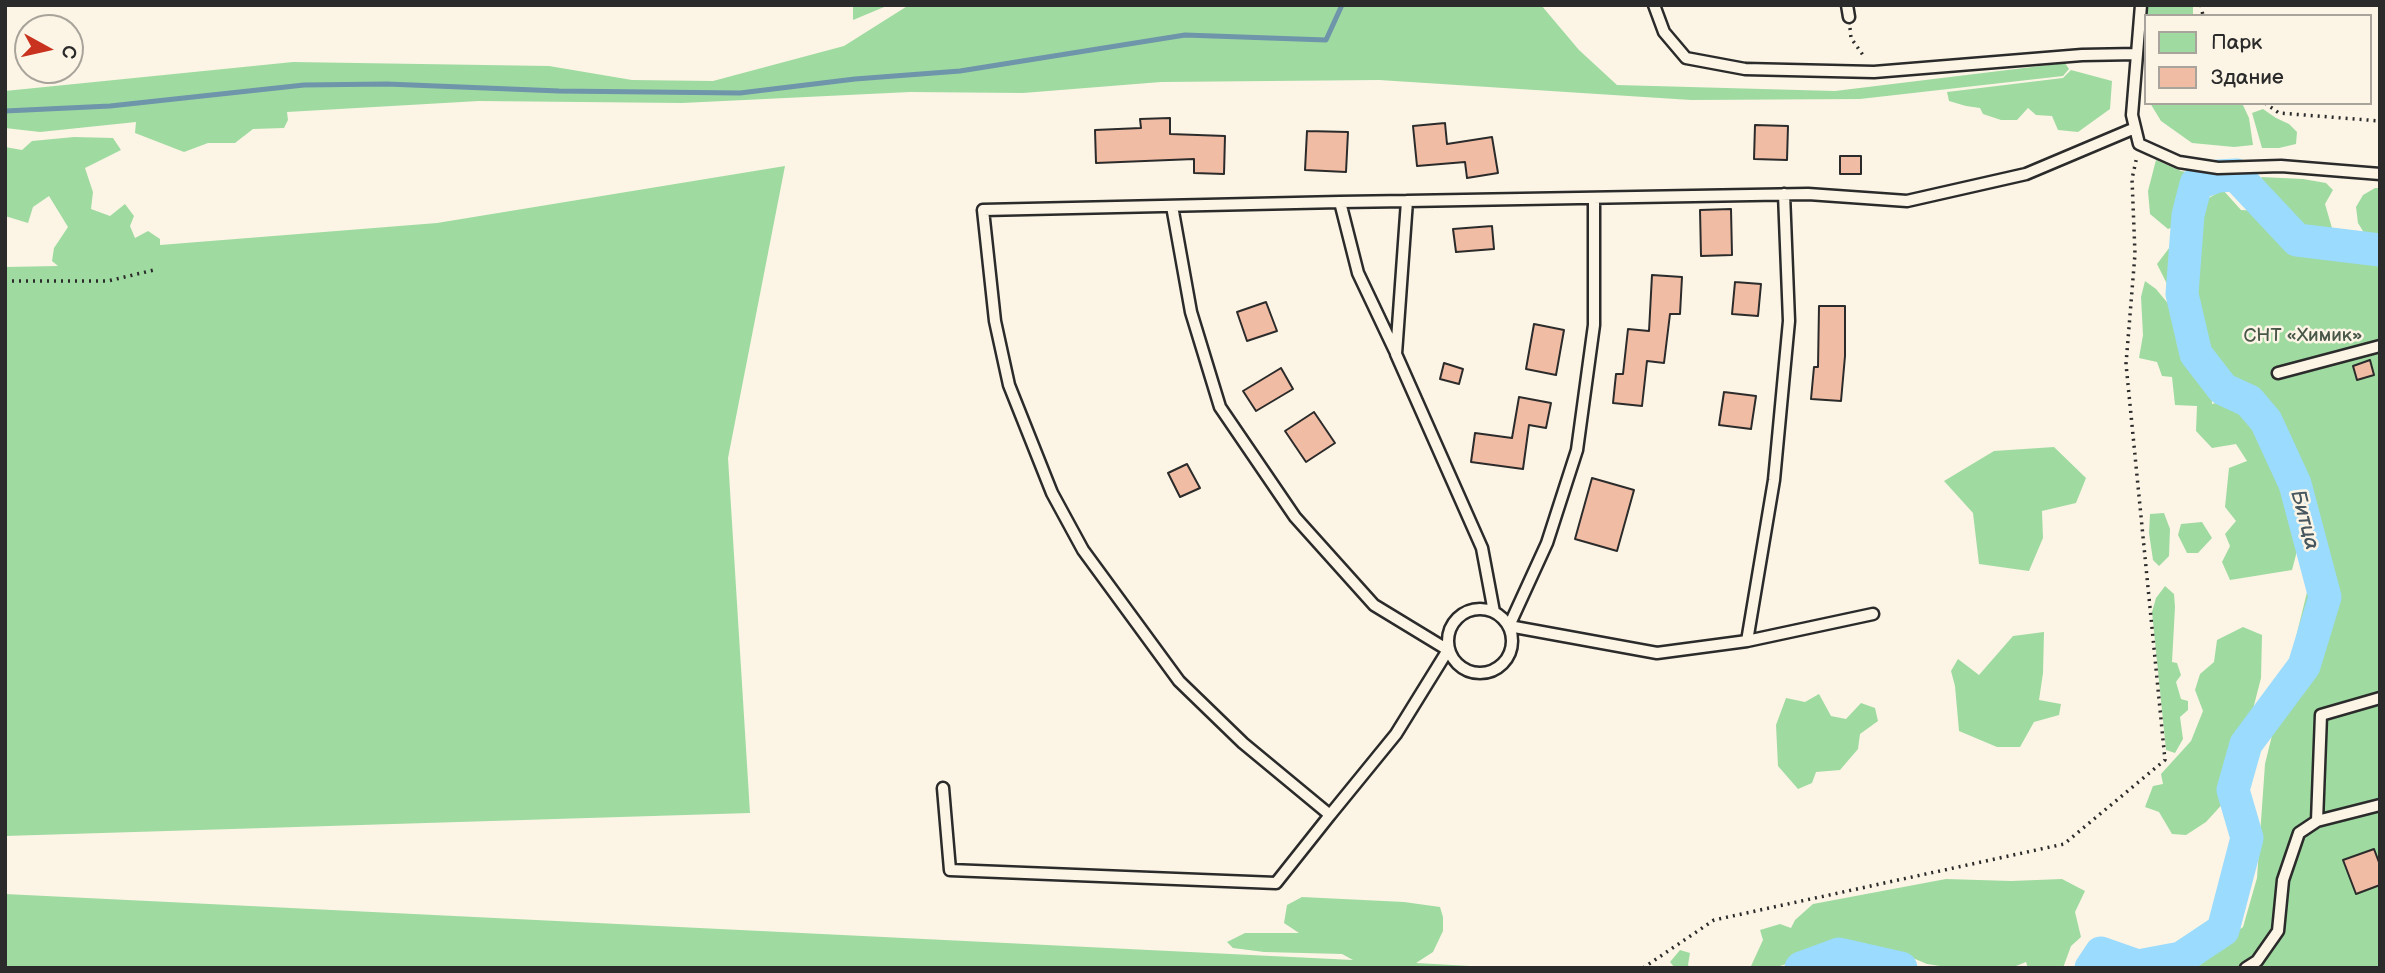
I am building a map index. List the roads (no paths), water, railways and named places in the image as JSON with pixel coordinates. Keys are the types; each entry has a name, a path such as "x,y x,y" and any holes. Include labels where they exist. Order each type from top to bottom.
{"lane":[{"path":"1654,5 1664,32 1686,58 1745,69 1874,72 2082,55 2137,54"},
{"path":"1847,5 1849,17"},
{"path":"2141,5 2132,116 2139,144 2179,162 2218,168 2281,166 2380,174"},
{"path":"1330,815 1243,743 1179,681 1083,550 1052,493 1009,385 995,321 983,210 1784,194 1907,201 2026,174 2135,128"},
{"path":"1747,640 1774,480 1788,321 1784,194"},
{"path":"1509,626 1547,543 1577,450 1594,325 1594,198"},
{"path":"1396,354 1407,201"},
{"path":"1340,202 1358,273 1482,548 1494,612"},
{"path":"943,788 950,870 1276,883 1396,734 1448,650 1450,629 1463,613 1484,609 1503,618 1509,626 1512,648 1501,667 1491,672 1469,673 1452,660 1448,650 1374,605 1295,517 1220,407 1191,312 1172,206"},
{"path":"2278,373 2380,346"},
{"path":"1509,626 1657,653 1747,640 1874,614"},
{"path":"2317,821 2321,715 2380,698"},
{"path":"2246,968 2257,961 2278,931 2283,880 2299,833 2317,821 2380,805"}],"waterway":[{"path":"5,111 110,106 304,85 387,84 559,91 740,93 855,79 960,71 1185,35 1326,40 1342,5"},
{"name":"Битца","path":"2091,968 2101,953 2138,966 2181,958 2223,930 2247,838 2233,790 2246,744 2304,666 2325,597 2295,484 2266,421 2249,401 2223,389 2196,354 2182,294 2188,215 2196,184 2218,176 2236,175 2297,240 2380,250"},
{"name":"Битца","path":"1801,968 1839,954 1901,968"}],"park label":[{"name":"СНТ «Химик»","path":"2303,336"}]}
